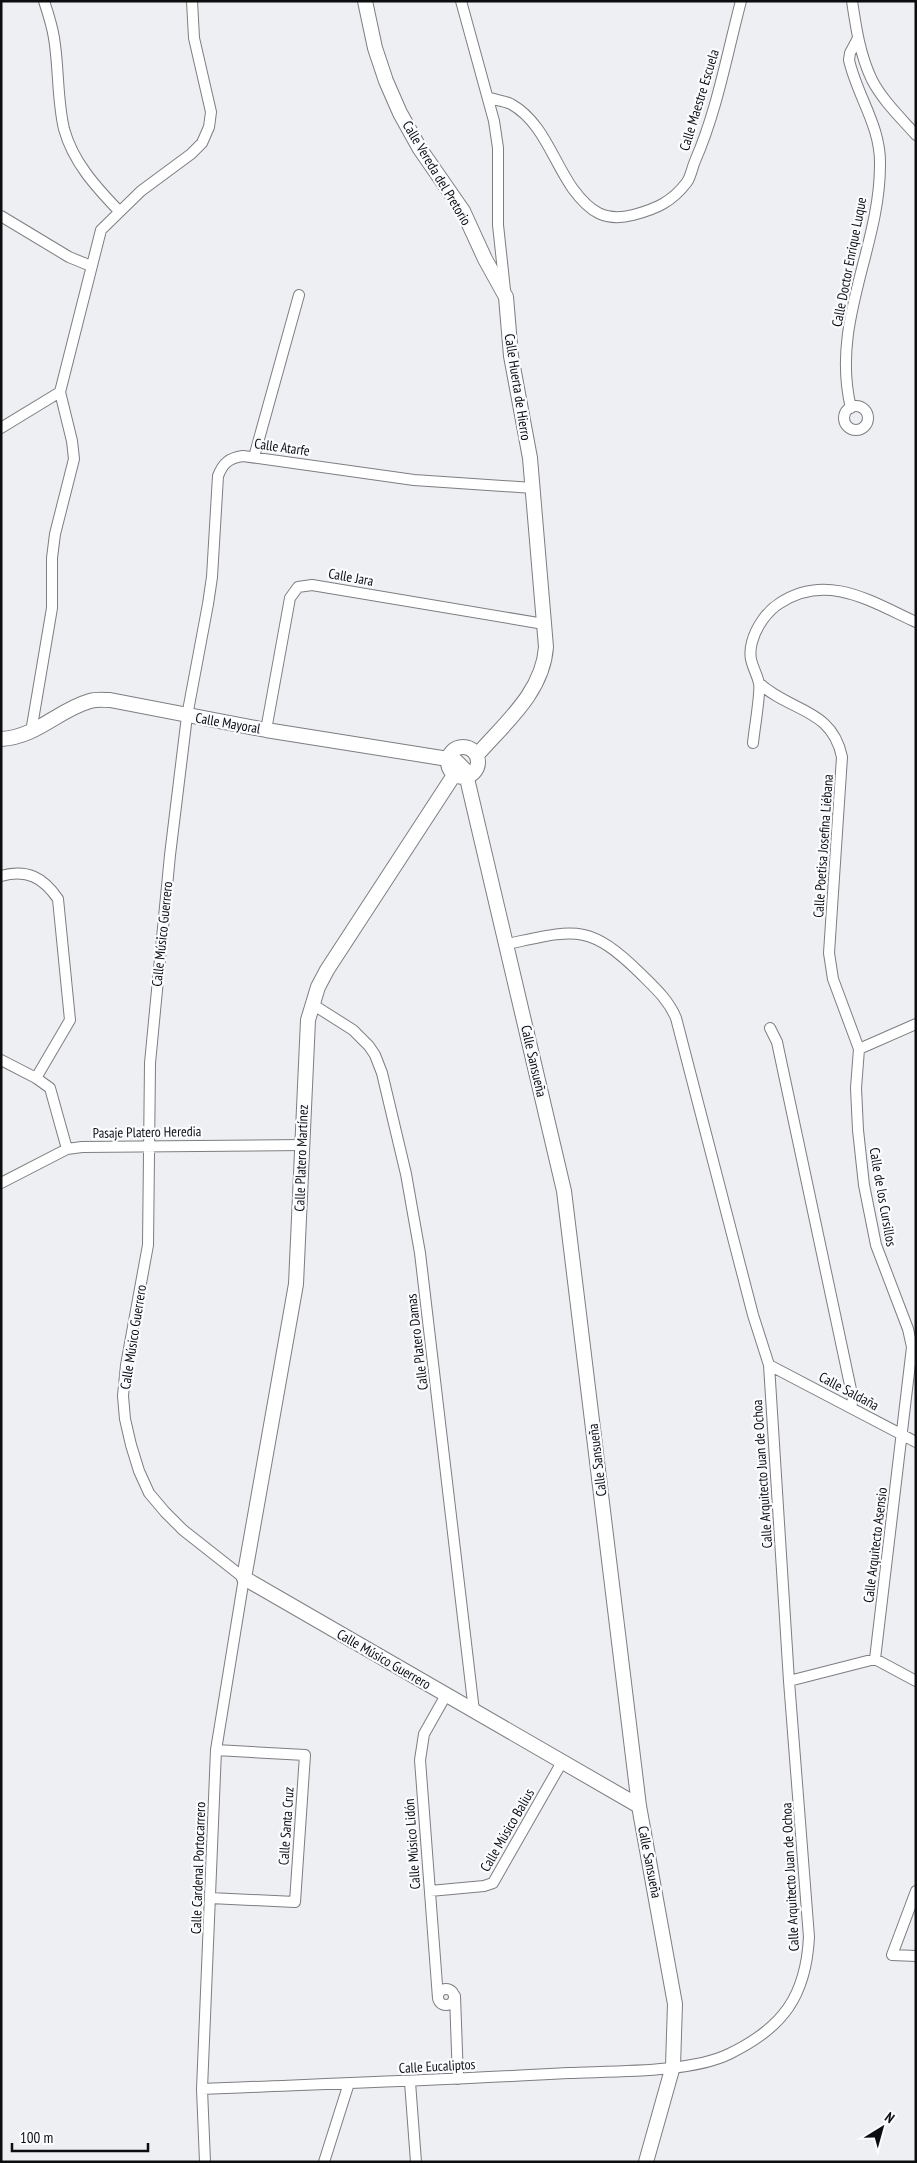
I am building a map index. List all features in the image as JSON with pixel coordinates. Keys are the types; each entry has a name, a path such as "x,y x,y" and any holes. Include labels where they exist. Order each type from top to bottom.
{"street":[{"path":"44,1 54,39 59,101 65,130 82,167 92,182 119,211"},
{"path":"31,732 52,608 52,558 55,534 74,459 72,441 60,392 101,230 141,191 192,154 202,143 209,127 211,112 194,38 192,1"},
{"name":"Calle Vereda del Pretorio","path":"365,1 375,48 386,81 400,113 420,148 463,211 485,260 506,297"},
{"name":"Calle Huerta de Hierro","path":"461,1 490,98 498,148 498,225 511,356 530,458 546,655 540,677 526,699 477,754"},
{"name":"Calle Maestre Escuela","path":"490,98 510,104 527,116 540,133 573,189 589,207 605,217 621,218 657,209 673,197 688,181 704,143 741,1"},
{"path":"852,1 858,38 873,81 884,99 916,135"},
{"name":"Calle Doctor Enrique Luque","path":"852,408 846,385 849,321 873,220 880,167 880,149 876,131 849,60 858,38"},
{"path":"1,216 69,257 91,266"},
{"path":"485,260 496,262 502,258"},
{"path":"254,457 299,295"},
{"path":"1,428 60,392"},
{"name":"Calle Atarfe","path":"187,716 208,604 218,476 221,468 234,457 254,457 414,480 533,488"},
{"name":"Calle Jara","path":"266,730 290,598 298,588 312,585 544,624"},
{"path":"753,743 759,683 753,671 750,657 752,642 766,616 775,606 790,597 818,588 859,596 916,622"},
{"name":"Calle Poetisa Josefina Liébana","path":"759,683 770,693 820,719 831,728 839,742 842,756 829,953 833,979 859,1049"},
{"name":"Calle Mayoral","path":"1,739 31,732 75,707 92,700 110,700 458,768"},
{"name":"Calle Músico Guerrero","path":"187,716 170,856 150,1063 148,1244 126,1366 123,1396 130,1445 139,1471 150,1494 164,1512 244,1578 639,1806"},
{"path":"458,768 455,750 460,748 472,750 477,754"},
{"name":"Calle Platero Martínez","path":"244,1578 296,1284 306,1034 312,1004 327,970 458,768 477,768 477,754"},
{"name":"Calle Sansueña","path":"458,768 507,944 564,1191 639,1806 675,2004 673,2066 646,2162"},
{"path":"1,876 26,874 40,878 58,898 70,1020 36,1078"},
{"name":"Calle Arquitecto Juan de Ochoa","path":"507,944 560,933 591,936 618,952 658,990 672,1010 753,1315 769,1365 789,1681 810,1937 808,1954 802,1980 788,2009 762,2034 729,2054 714,2059 673,2066"},
{"name":"Calle Platero Damas","path":"312,1004 353,1030 366,1042 375,1055 382,1073 406,1174 420,1253 474,1711"},
{"path":"859,1049 916,1024"},
{"path":"770,1028 777,1042 853,1399 851,1407"},
{"name":"Calle de los Cursillos","path":"859,1049 856,1088 864,1185 876,1245 908,1329 912,1347 902,1435"},
{"path":"1,1060 36,1078 50,1088 67,1149"},
{"name":"Pasaje Platero Heredia","path":"1,1183 67,1149 82,1147 302,1145"},
{"name":"Calle Saldaña","path":"769,1365 916,1442"},
{"name":"Calle Arquitecto Asensio","path":"875,1659 902,1435"},
{"name":"Calle Cardenal Portocarrero","path":"205,2162 202,2089 216,1750 244,1578"},
{"path":"789,1681 875,1659 916,1680"},
{"name":"Calle Músico Lidón","path":"446,1695 424,1734 420,1760 438,1998 439,1992 446,1988 451,1990 455,1996 458,2079"},
{"name":"Calle Santa Cruz","path":"210,1898 295,1902 305,1755 216,1750"},
{"name":"Calle Músico Balius","path":"430,1891 484,1886 493,1882 562,1762"},
{"path":"916,1891 892,1955 916,1956"},
{"name":"Calle Eucaliptos","path":"202,2089 410,2082 673,2066"},
{"path":"410,2082 416,2162"},
{"path":"324,2162 349,2083"}]}
